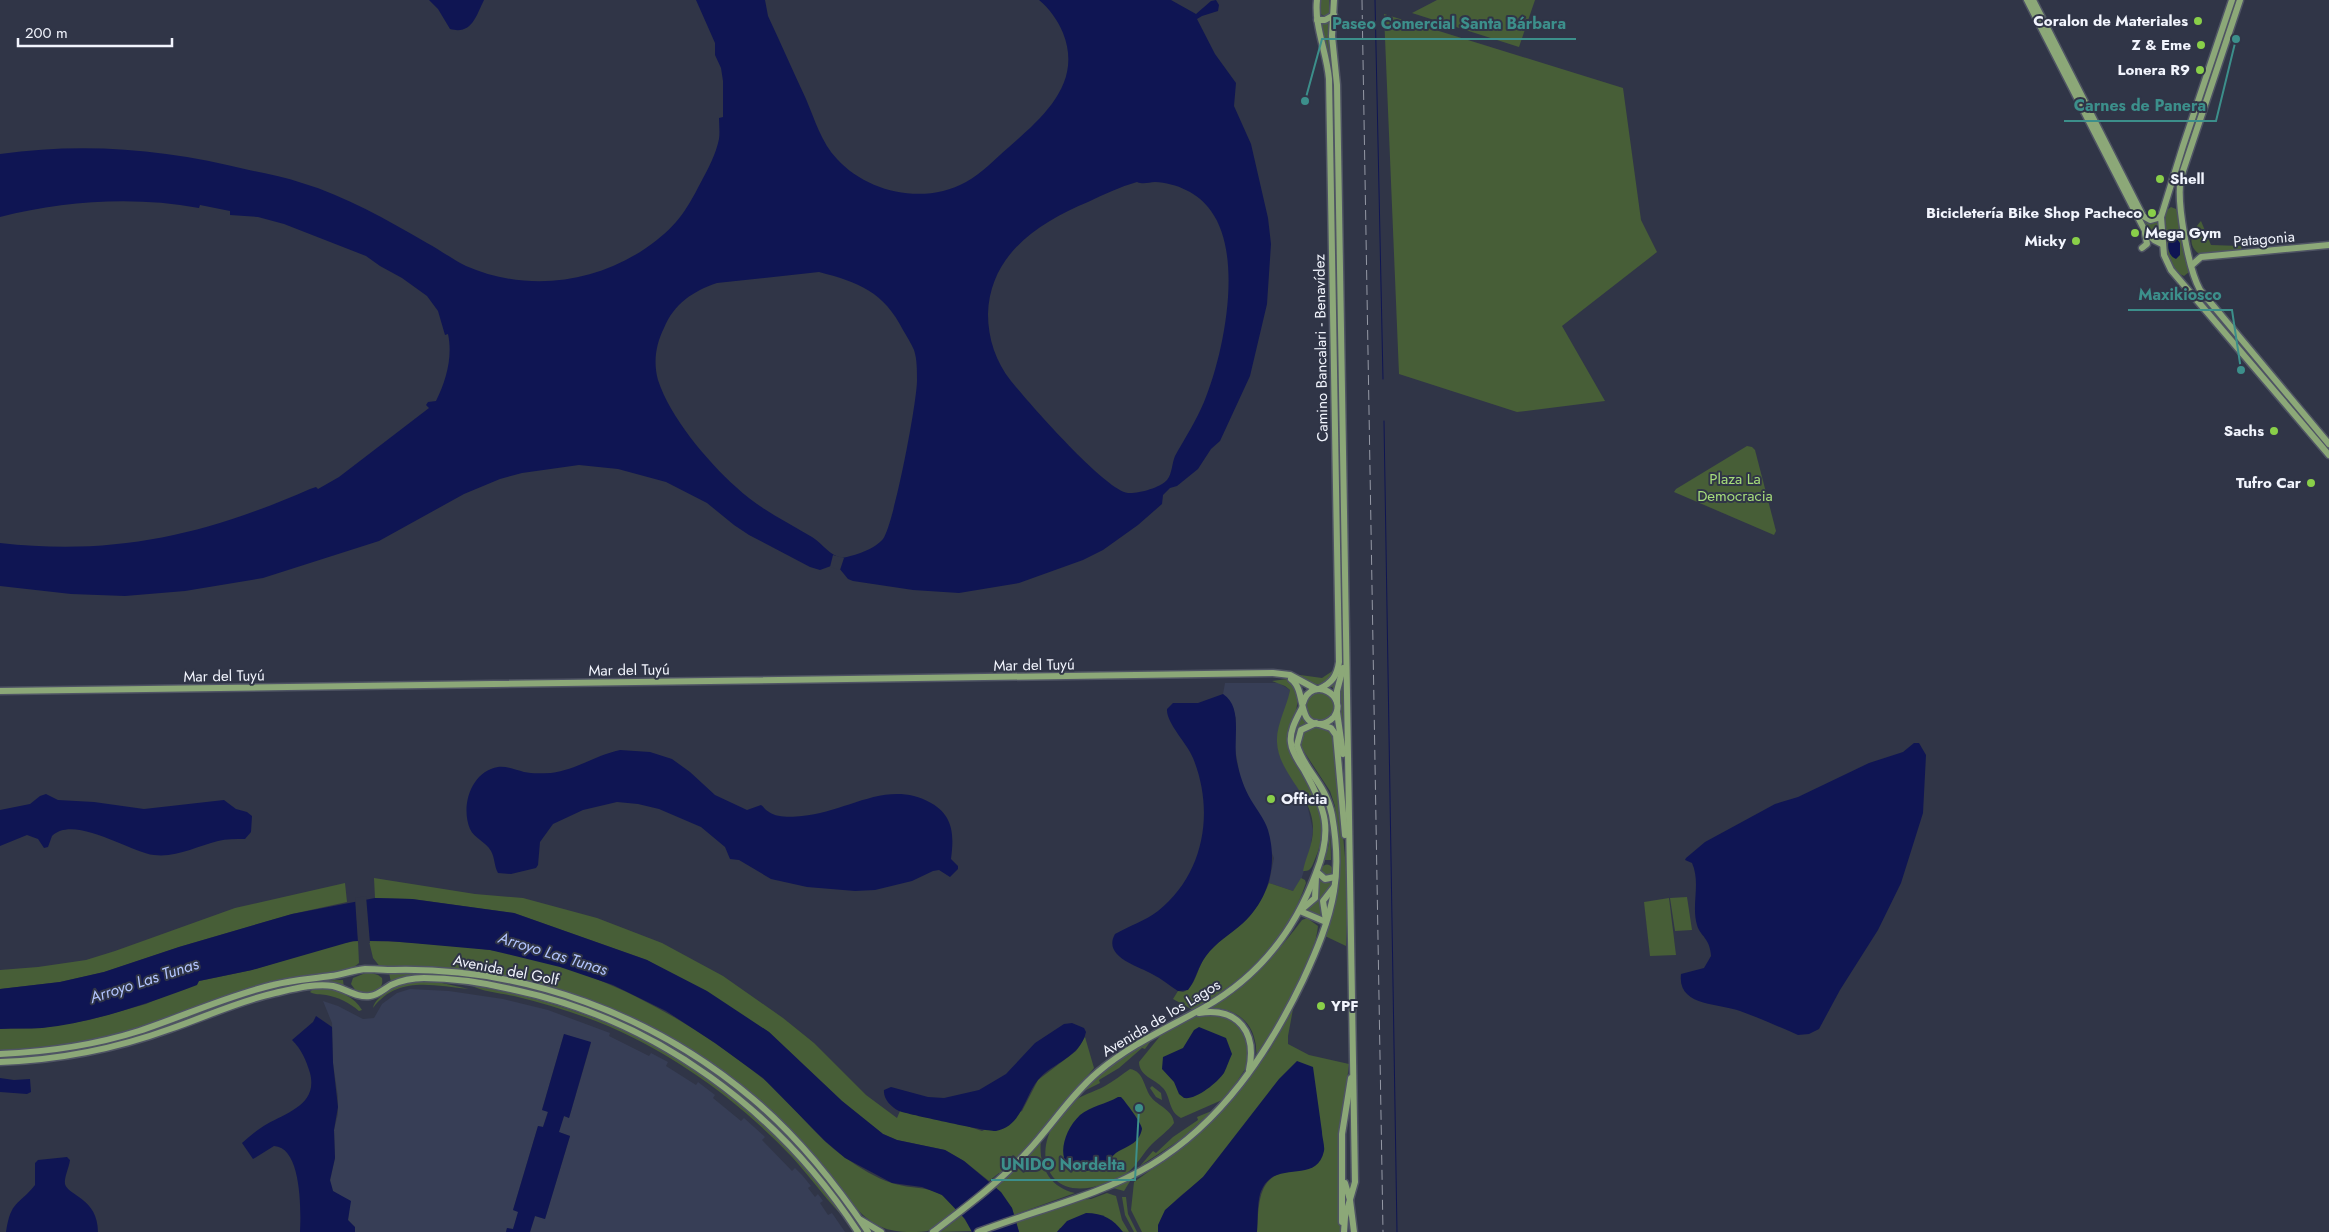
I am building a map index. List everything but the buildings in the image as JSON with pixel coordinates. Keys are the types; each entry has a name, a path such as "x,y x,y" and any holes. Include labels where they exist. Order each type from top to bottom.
{"street":[{"name":"Camino Bancalari - Benavídez","path":"1317,0 1317,20 1329,79 1339,662 1338,671 1332,681 1318,689"},
{"name":"Camino Bancalari - Benavídez","path":"1334,0 1332,36 1337,95 1355,1182 1343,1232"},
{"path":"2027,0 2145,231 2147,240 2142,248"},
{"path":"2033,0 2143,216 2150,220 2161,216"},
{"path":"2232,0 2161,216 2162,244 2167,264 2329,456"},
{"path":"2240,0 2181,177 2179,207 2192,269 2204,296 2329,444"},
{"path":"1317,20 1325,20 1334,14"},
{"path":"2164,208 2174,203 2179,207"},
{"path":"2145,231 2154,240 2162,244"},
{"name":"Patagonia","path":"2201,257 2329,245"},
{"path":"2179,279 2188,279 2192,269 2201,257 2188,247"},
{"name":"Camino Bancalari - Benavídez","path":"1345,646 1337,691 1337,707 1343,744 1349,835"},
{"path":"978,1232 1021,1215 1105,1187 1151,1164 1178,1146 1208,1121 1248,1074 1272,1039 1293,1001 1326,922 1335,881 1329,803 1321,784 1297,744 1301,730 1308,725 1333,718 1337,707 1332,694 1290,675 1273,673 1258,675"},
{"path":"1258,675 1290,679 1298,688 1306,718 1317,724"},
{"name":"Mar del Tuyú","path":"0,691 1258,675"},
{"path":"1302,705 1306,695 1318,689"},
{"name":"Avenida de los Lagos","path":"933,1232 1002,1176 1028,1152 1072,1098 1097,1073 1128,1049 1193,1014 1237,985 1267,958 1292,926 1316,873 1327,835 1322,803 1291,744 1293,728 1302,705"},
{"name":"Camino Bancalari - Benavídez","path":"1317,724 1333,730 1336,738 1350,884"},
{"path":"1319,864 1329,862 1335,866"},
{"path":"1316,873 1325,879 1335,881"},
{"path":"1300,911 1326,922"},
{"name":"Avenida del Golf","path":"0,1054 52,1050 108,1040 168,1021 233,996 295,980 378,969 438,970 502,979 574,997 621,1016 662,1036 718,1071 787,1130 824,1172 868,1232"},
{"name":"Avenida del Golf","path":"0,1062 53,1058 110,1048 253,999 304,987 334,986 367,996 378,994 399,982 417,978 452,979 501,987 572,1005 618,1023 652,1040 713,1078 749,1106 789,1144 820,1179 858,1232"},
{"path":"1193,1014 1220,1012 1228,1015 1243,1026 1252,1046 1248,1074"},
{"name":"Camino Bancalari - Benavídez","path":"1343,1232 1343,1117 1350,1084 1353,1034"},
{"path":"1342,1150 1345,1186 1350,1200 1354,1232"},
{"path":"1354,1232 1355,1182"},
{"path":"858,1218 881,1232"}],"shaded area":[{"path":"1225,683 1279,683 1290,690 1288,704 1278,731 1278,750 1307,804 1313,830 1310,852 1301,880 1293,891 1269,883 1274,858 1240,777 1234,742 1236,718 1223,694"},
{"path":"410,989 449,991 503,999 548,1010 610,1033 609,1036 649,1056 651,1053 668,1062 666,1066 696,1085 698,1082 715,1095 713,1098 741,1121 744,1118 765,1137 762,1140 792,1171 795,1168 802,1175 811,1186 808,1188 815,1197 818,1194 823,1201 820,1203 828,1215 832,1213 845,1232 530,1232 535,1216 545,1219 570,1136 558,1132 564,1116 569,1118 591,1043 564,1034 542,1110 548,1111 543,1127 538,1126 513,1210 519,1211 513,1229 507,1228 506,1232 355,1232 355,1228 348,1220 349,1200 333,1191 330,1181 335,1158 334,1130 338,1114 338,1097 333,1063 332,1023 323,1001 338,1006 363,1019 374,1018 382,1004 397,993"}],"green space":[{"path":"1321,0 1329,0 1329,13 1326,17 1319,13"},
{"path":"1437,0 1535,0 1519,47 1412,13"},
{"path":"1384,14 1623,88 1641,220 1657,252 1562,326 1605,401 1517,412 1399,374"},
{"path":"1322,23 1330,23 1329,42 1334,78 1344,660 1335,689 1330,686 1337,678 1342,660 1334,135 1330,63"},
{"path":"2171,207 2176,209 2177,212 2189,272 2184,276 2171,265 2165,247 2165,218 2167,210"},
{"path":"2140,217 2150,224 2158,220 2158,240 2148,232"},
{"path":"2201,221 2211,245 2241,246 2242,250 2201,255 2193,247 2192,239"},
{"name":"Plaza La Democracia","path":"1747,446 1755,450 1776,531 1774,535 1674,492"},
{"path":"1334,670 1333,675 1318,684 1309,683 1293,674 1322,678"},
{"path":"1344,676 1347,742 1345,743 1340,720 1342,706 1339,693"},
{"path":"1287,679 1295,684 1297,698 1295,715 1288,733 1315,795 1322,827 1315,859 1308,871 1303,871 1313,835 1312,817 1302,795 1283,764 1277,742 1278,729 1290,690 1272,681"},
{"path":"1320,693 1330,697 1334,707 1330,717 1320,721 1310,717 1306,707 1310,697"},
{"path":"1301,716 1307,723 1297,732 1296,745 1325,799 1330,820 1331,860 1324,860 1330,835 1327,811 1318,788 1298,753 1294,741"},
{"path":"1312,725 1328,728 1334,736 1348,890 1346,946 1325,936 1339,878 1335,806 1330,791 1301,747 1302,733"},
{"path":"1327,864 1333,870 1327,876 1321,870"},
{"path":"374,878 475,894 523,898 597,918 662,943 723,976 783,1018 814,1043 866,1095 897,1118 900,1111 958,1123 982,1131 1022,1111 1038,1080 1076,1051 1085,1037 1094,1068 1026,1149 1000,1174 989,1181 964,1161 945,1150 897,1140 883,1134 842,1101 769,1032 647,960 514,913 412,899 375,898"},
{"path":"1301,878 1306,883 1287,924 1275,942 1247,972 1193,1010 1173,999 1178,991 1183,992 1191,986 1202,961 1209,952 1251,914 1269,883 1293,891"},
{"path":"1318,879 1333,883 1320,916 1308,910 1315,901"},
{"path":"345,883 347,902 292,914 179,947 104,972 60,982 0,989 0,970 86,960 235,908"},
{"path":"1687,897 1692,930 1675,931 1670,898"},
{"path":"1669,898 1676,955 1650,956 1644,902"},
{"path":"1307,918 1318,926 1310,960 1294,994 1258,1057 1253,1033 1245,1021 1232,1012 1210,1008 1260,968 1302,920"},
{"path":"358,941 359,963 342,972 275,981 221,998 131,1031 99,1039 66,1045 0,1051 0,1029 41,1028 89,1020 146,1004 199,981 252,970 336,944"},
{"path":"369,941 460,946 490,950 564,967 599,980 667,1013 731,1054 772,1086 834,1149 874,1176 902,1186 934,1191 949,1200 957,1209 950,1215 951,1217 929,1231 902,1232 881,1227 856,1208 799,1139 728,1076 699,1055 653,1028 583,998 533,982 474,971 426,967 381,968 373,958"},
{"path":"368,972 382,978 381,987 369,993 356,991 351,984 353,978"},
{"path":"407,972 473,977 512,983 558,994 602,1010 645,1030 686,1053 761,1110 795,1142 826,1177 866,1232 862,1232 827,1185 790,1143 749,1104 706,1070 659,1041 608,1017 555,998 498,984 458,977 431,975 404,978 391,982 389,973"},
{"path":"343,980 344,988 322,984 298,984 273,989 248,996 154,1032 97,1047 58,1054 0,1059 0,1056 11,1056 155,1028 229,1000 300,981"},
{"path":"409,981 433,981 469,989 429,985 405,987 393,991 373,1008 378,999 383,995"},
{"path":"470,985 520,995 568,1009 614,1026 658,1048 700,1073 740,1102 777,1136 812,1174 849,1223 792,1157 772,1137 729,1099 683,1066 634,1038 596,1021 550,1006 514,996 486,991"},
{"path":"326,987 351,998 362,1010 359,1011 335,997 310,992 314,988"},
{"path":"1293,1009 1288,1044 1309,1055 1349,1064 1339,1149 1341,1232 1257,1232 1258,1210 1262,1191 1273,1177 1295,1171 1219,1159 1204,1177 1168,1209 1159,1223 1158,1232 1142,1232 1131,1210 1134,1182 1166,1159 1229,1101 1269,1051"},
{"path":"1208,1013 1225,1015 1240,1026 1248,1041 1248,1065 1222,1100 1181,1118 1174,1112 1163,1088 1144,1074 1139,1062 1165,1030 1198,1015"},
{"path":"1155,1035 1145,1049 1142,1048 1119,1068 1099,1080 1100,1083 1082,1092 1117,1060"},
{"path":"1130,1069 1135,1070 1141,1076 1151,1097 1168,1111 1174,1123 1152,1144 1134,1167 1122,1176 1106,1183 1084,1188 1067,1187 1055,1179 1048,1167 1045,1152 1048,1135 1057,1119 1071,1103 1105,1086"},
{"path":"1152,1086 1161,1093 1162,1100 1156,1097 1150,1088"},
{"path":"1214,1110 1180,1140 1140,1166 1153,1151 1156,1153 1173,1137 1198,1120 1197,1117"},
{"path":"1041,1140 1041,1158 1047,1174 1058,1186 1075,1193 1014,1215 1012,1208 994,1187"},
{"path":"1132,1178 1124,1191 1113,1188 1113,1187"},
{"path":"1107,1193 1116,1196 1122,1220 1129,1232 1060,1228 1057,1232 1019,1232 1016,1221 1073,1200 1091,1199"},
{"path":"1122,1197 1126,1197 1128,1214 1137,1232 1134,1232 1125,1215"},
{"path":"962,1215 972,1231 940,1232 943,1230"}],"water":[{"path":"429,0 484,0 472,23 468,27 457,30 450,29 438,9"},
{"path":"696,0 765,0 768,16 819,130 837,159 864,180 881,187 915,194 933,193 950,189 978,174 1035,124 1056,98 1064,83 1068,68 1068,51 1059,24 1039,0 1171,0 1196,14 1211,1 1216,0 1219,5 1218,11 1197,19 1215,54 1236,83 1234,106 1251,144 1268,218 1271,244 1267,304 1250,376 1220,441 1211,449 1198,469 1177,486 1170,488 1163,495 1162,504 1138,525 1103,550 1083,560 1019,583 959,593 913,590 853,581 848,579 839,568 831,566 820,570 810,567 749,535 707,503 666,482 618,469 579,465 522,473 500,479 464,494 379,541 263,578 185,591 125,596 71,594 0,586 0,543 82,547 121,544 159,538 233,519 310,489 316,487 318,489 339,477 429,408 426,405 428,402 436,401 446,377 450,351 448,334 445,335 438,311 427,296 366,256 284,224 258,217 230,215 230,211 200,205 199,208 174,204 124,201 49,207 0,217 0,154 63,148 125,150 187,157 276,176 318,188 366,209 466,266 512,279 535,281 559,280 604,270 626,260 646,248 679,219 709,167 719,139 719,118 723,117 723,81 721,68 715,55 715,43","holes":["1137,182 1171,184 1194,194 1206,205 1221,230 1227,253 1229,279 1224,332 1211,382 1201,409 1175,456 1170,475 1159,486 1137,493 1128,493 1117,488 1086,462 1011,381 1001,366 994,350 989,332 988,314 991,293 997,274 1007,258 1020,243 1035,231 1069,210","819,272 858,285 868,290 887,306 896,317 909,340 914,350 917,365 916,393 909,436 899,488 888,529 883,539 875,546 858,554 842,558 837,557 812,537 744,495 713,465 671,409 658,380 656,367 657,347 661,334 673,312 692,294 717,283"]},
{"path":"2174,235 2180,243 2180,255 2176,259 2171,256 2168,247 2169,238"},
{"path":"1223,694 1233,707 1235,716 1236,753 1241,777 1268,830 1271,843 1271,868 1265,892 1252,914 1210,951 1203,960 1188,990 1178,991 1156,976 1124,960 1113,949 1112,942 1115,934 1153,915 1174,896 1186,879 1195,861 1201,841 1204,820 1200,779 1193,758 1173,727 1167,709 1173,703 1198,703"},
{"path":"1914,743 1919,743 1926,755 1923,813 1901,883 1878,930 1840,990 1819,1029 1809,1034 1798,1035 1732,1008 1701,1002 1686,993 1682,985 1681,974 1704,968 1711,956 1709,945 1698,929 1695,917 1695,871 1692,863 1685,860 1686,858 1705,842 1775,804 1798,797 1869,763 1903,752"},
{"path":"620,750 650,752 672,759 690,772 715,795 747,810 761,805 772,814 781,816 818,814 882,795 915,796 939,808 948,820 952,835 951,859 958,866 958,869 950,877 939,870 933,871 912,881 875,890 855,891 807,887 771,879 739,860 730,859 725,847 701,827 659,809 617,802 583,810 553,824 540,842 538,865 536,868 511,874 498,873 491,851 472,832 467,820 468,800 471,790 481,775 498,767 531,773 551,773 577,766"},
{"path":"46,794 58,800 94,802 144,809 224,800 236,809 247,812 252,816 251,832 245,839 221,840 170,855 154,855 102,836 74,829 62,830 52,836 48,847 44,848 38,839 27,835 0,846 0,810 30,804"},
{"name":"Arroyo Las Tunas","path":"375,898 412,899 514,913 647,960 707,991 769,1032 842,1101 883,1134 897,1140 945,1150 964,1161 1001,1192 1012,1208 1019,1232 972,1232 965,1219 942,1195 922,1187 892,1183 845,1158 825,1141 763,1078 715,1043 666,1011 613,985 560,967 490,950 389,941 353,941 252,970 199,981 197,985 178,992 101,1017 42,1028 0,1029 0,989 60,982 104,972 179,947 292,914"},
{"path":"316,1016 332,1027 333,1063 338,1107 334,1130 335,1158 330,1180 333,1191 351,1201 348,1220 355,1227 355,1232 300,1232 300,1196 295,1168 290,1157 283,1149 274,1146 253,1159 242,1143 260,1128 299,1106 310,1092 310,1073 307,1064 292,1040 313,1022"},
{"path":"1072,1023 1084,1028 1086,1032 1083,1041 1072,1054 1038,1080 1022,1110 1012,1123 1005,1128 990,1131 905,1113 893,1107 885,1097 884,1090 891,1087 928,1097 944,1098 979,1090 1006,1074 1035,1043 1064,1024"},
{"path":"1199,1027 1226,1038 1232,1054 1224,1073 1216,1081 1200,1094 1184,1098 1179,1094 1174,1082 1162,1069 1163,1057 1183,1048 1194,1030"},
{"path":"564,1034 591,1042 569,1118 564,1116 559,1132 570,1136 545,1219 535,1216 530,1232 506,1232 507,1228 513,1229 518,1212 513,1210 538,1126 543,1127 548,1112 542,1110"},
{"path":"1297,1061 1313,1067 1324,1147 1319,1162 1312,1168 1274,1176 1266,1183 1259,1199 1257,1232 1158,1232 1158,1225 1165,1210 1203,1177 1279,1079"},
{"path":"0,1078 14,1080 30,1079 31,1092 27,1094 0,1092"},
{"path":"1118,1097 1123,1099 1140,1123 1142,1129 1139,1138 1116,1153 1102,1167 1084,1171 1074,1169 1067,1164 1064,1156 1064,1146 1072,1124 1084,1112"},
{"path":"67,1157 70,1160 65,1184 93,1212 97,1221 98,1232 6,1232 10,1214 16,1204 35,1185 35,1163 38,1160"},
{"path":"1086,1213 1098,1214 1107,1218 1123,1232 1057,1232 1067,1221"}],"pier":[{"path":"833,555 844,558 840,570 830,567"},
{"path":"366,896 370,943 358,943 355,898"}],"waterway":[{"path":"1375,0 1383,379"},
{"path":"1384,421 1397,1232"}],"railway":[{"path":"1362,0 1383,1232"}],"place":[{"name":"Coralon de Materiales","path":"2198,21"},
{"name":"Carnes de Panera","path":"2236,39"},
{"name":"Z & Eme","path":"2201,45"},
{"name":"Lonera R9","path":"2200,70"},
{"name":"Paseo Comercial Santa Bárbara","path":"1305,101"},
{"name":"Shell","path":"2160,179"},
{"name":"Bicicletería Bike Shop Pacheco","path":"2152,213"},
{"name":"Mega Gym","path":"2135,233"},
{"name":"Micky","path":"2076,241"},
{"name":"Maxikiosco","path":"2241,370"},
{"name":"Sachs","path":"2274,431"},
{"name":"Tufro Car","path":"2311,483"},
{"name":"Officia","path":"1271,799"},
{"name":"YPF","path":"1321,1006"},
{"name":"UNIDO Nordelta","path":"1139,1108"}]}
